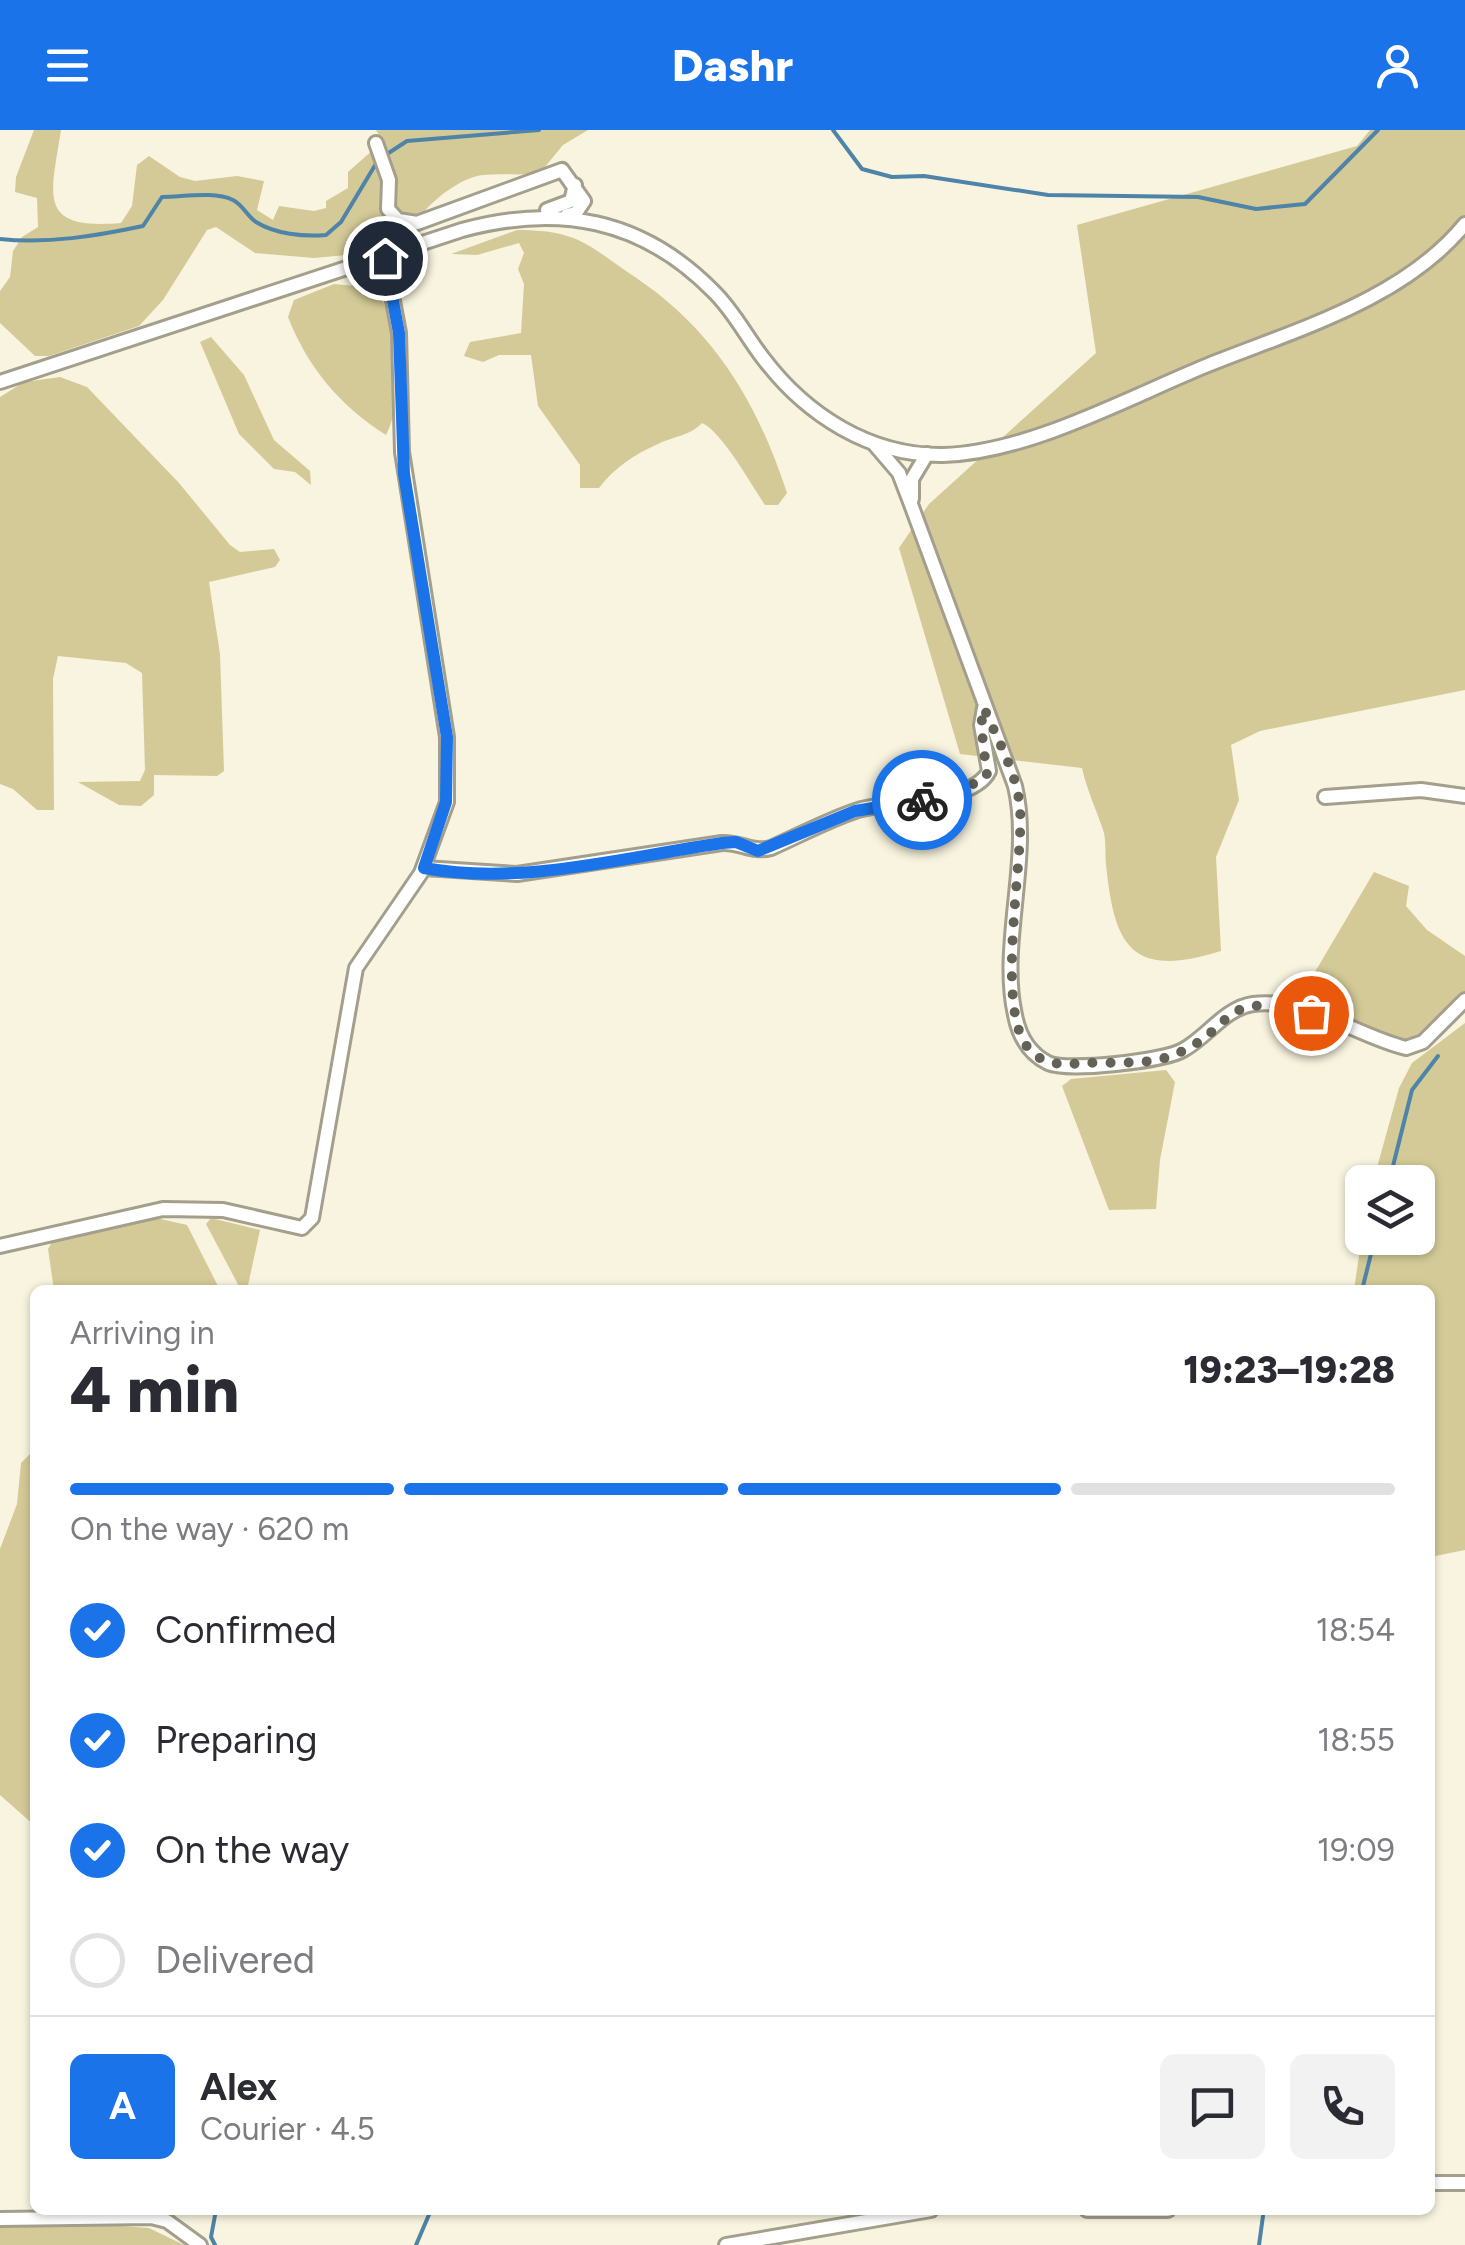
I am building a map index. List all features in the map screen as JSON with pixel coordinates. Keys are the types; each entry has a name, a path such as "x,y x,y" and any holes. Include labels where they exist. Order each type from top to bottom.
{"street":[{"path":"381,151 388,209 407,223 466,207 562,170 584,202 578,212"},
{"path":"574,185 588,195 596,216 621,231"},
{"path":"522,217 578,212"},
{"path":"0,382 462,230 522,217 578,212 661,249 694,273 727,306 765,361 794,392 839,428 874,444 927,454 980,450 1020,441 1338,312 1408,275 1465,224"},
{"path":"0,1246 162,1209 223,1210 306,1227 312,1218 356,968 424,868 446,802 447,737 404,466 399,333 385,258"},
{"path":"874,444 898,473 912,507 984,708 1009,766 1020,806 1014,1012 1030,1050 1051,1064 1165,1058 1185,1049 1236,1008 1251,1004 1273,1004 1348,1022 1406,1048 1423,1042 1465,1000"},
{"path":"912,507 912,479 927,454"},
{"path":"424,868 503,875 722,843 736,842 758,851 855,811 926,800 978,783 989,770 982,736 984,708"},
{"path":"1325,797 1421,790 1465,796"},
{"path":"1435,2183 1465,2182"},
{"path":"726,2245 902,2215"},
{"path":"0,2219 151,2217 167,2221 200,2245"}],"shaded area":[{"path":"34,130 61,130 54,173 55,204 74,221 94,224 121,223 132,206 137,165 149,156 180,177 195,181 237,176 264,181 257,210 273,220 279,206 314,211 326,208 326,201 348,188 348,172 374,149 380,137 376,130 588,130 563,145 540,173 473,177 451,188 430,206 411,233 346,255 314,258 255,253 216,227 207,230 163,300 139,326 49,356 35,356 0,323 0,291 10,277 13,251 22,237 38,227 37,198 15,192 16,177"},
{"path":"1370,130 1465,130 1465,690 1260,731 1231,745 1239,800 1216,857 1221,951 1191,959 1148,958 1133,949 1115,917 1104,833 1082,768 960,754 899,548 929,504 1096,353 1077,225 1357,146"},
{"path":"517,230 569,236 593,248 663,298 688,321 730,371 762,428 787,493 778,505 765,505 727,447 702,423 633,457 599,488 580,488 580,465 538,406 531,355 499,355 483,362 464,356 470,342 521,333 524,284 518,269 524,253 519,243 477,255 451,254"},
{"path":"334,284 377,288 384,303 397,382 386,435 354,412 327,384 305,353 288,317 294,300"},
{"path":"211,337 244,375 274,440 310,471 311,485 295,472 274,469 239,434 200,342"},
{"path":"60,377 87,387 179,483 230,545 240,552 274,549 280,560 275,567 209,582 220,654 224,771 217,776 154,775 154,795 141,806 119,805 78,782 140,781 145,770 142,673 126,663 58,656 53,679 54,810 37,810 13,789 0,784 0,397 24,382"},
{"path":"1374,872 1409,886 1406,906 1427,930 1465,956 1465,993 1421,1037 1406,1044 1299,999"},
{"path":"1465,1023 1465,1550 1435,1556 1435,1285 1355,1285 1359,1255 1435,1255 1435,1165 1378,1165 1399,1088 1412,1063"},
{"path":"1166,1070 1175,1082 1160,1160 1156,1209 1109,1210 1062,1086 1071,1079"},
{"path":"152,1217 187,1225 217,1285 53,1285 48,1249 52,1242"},
{"path":"211,1218 260,1230 248,1285 238,1285 206,1224"},
{"path":"30,1454 30,1822 0,1795 0,1549 17,1504 21,1463"},
{"path":"68,2222 149,2228 184,2245 0,2245 0,2224"}],"waterway":[{"path":"384,156 407,141 539,130"},
{"path":"833,130 862,169 892,177 924,176 1048,195 1198,197 1256,209 1305,204 1378,130"},
{"path":"0,239 72,238 143,226 162,197 198,195 233,200 256,222 272,229 326,235 341,222 377,162"},
{"path":"1393,1165 1412,1090 1438,1056"},
{"path":"1363,1285 1371,1255"},
{"path":"215,2215 211,2237 215,2245"},
{"path":"416,2245 429,2215"},
{"path":"1259,2245 1263,2216"}],"way so far":[{"path":"922,800 961,791 987,776 981,725 984,708 1009,766 1020,806 1014,1012 1021,1037 1030,1050 1051,1064 1165,1058 1185,1049 1236,1008 1251,1004 1273,1004 1311,1013"}],"route":[{"path":"385,258 399,333 404,474 447,737 446,802 424,868 452,873 518,874 722,843 736,842 758,851 855,811 922,800"}]}
